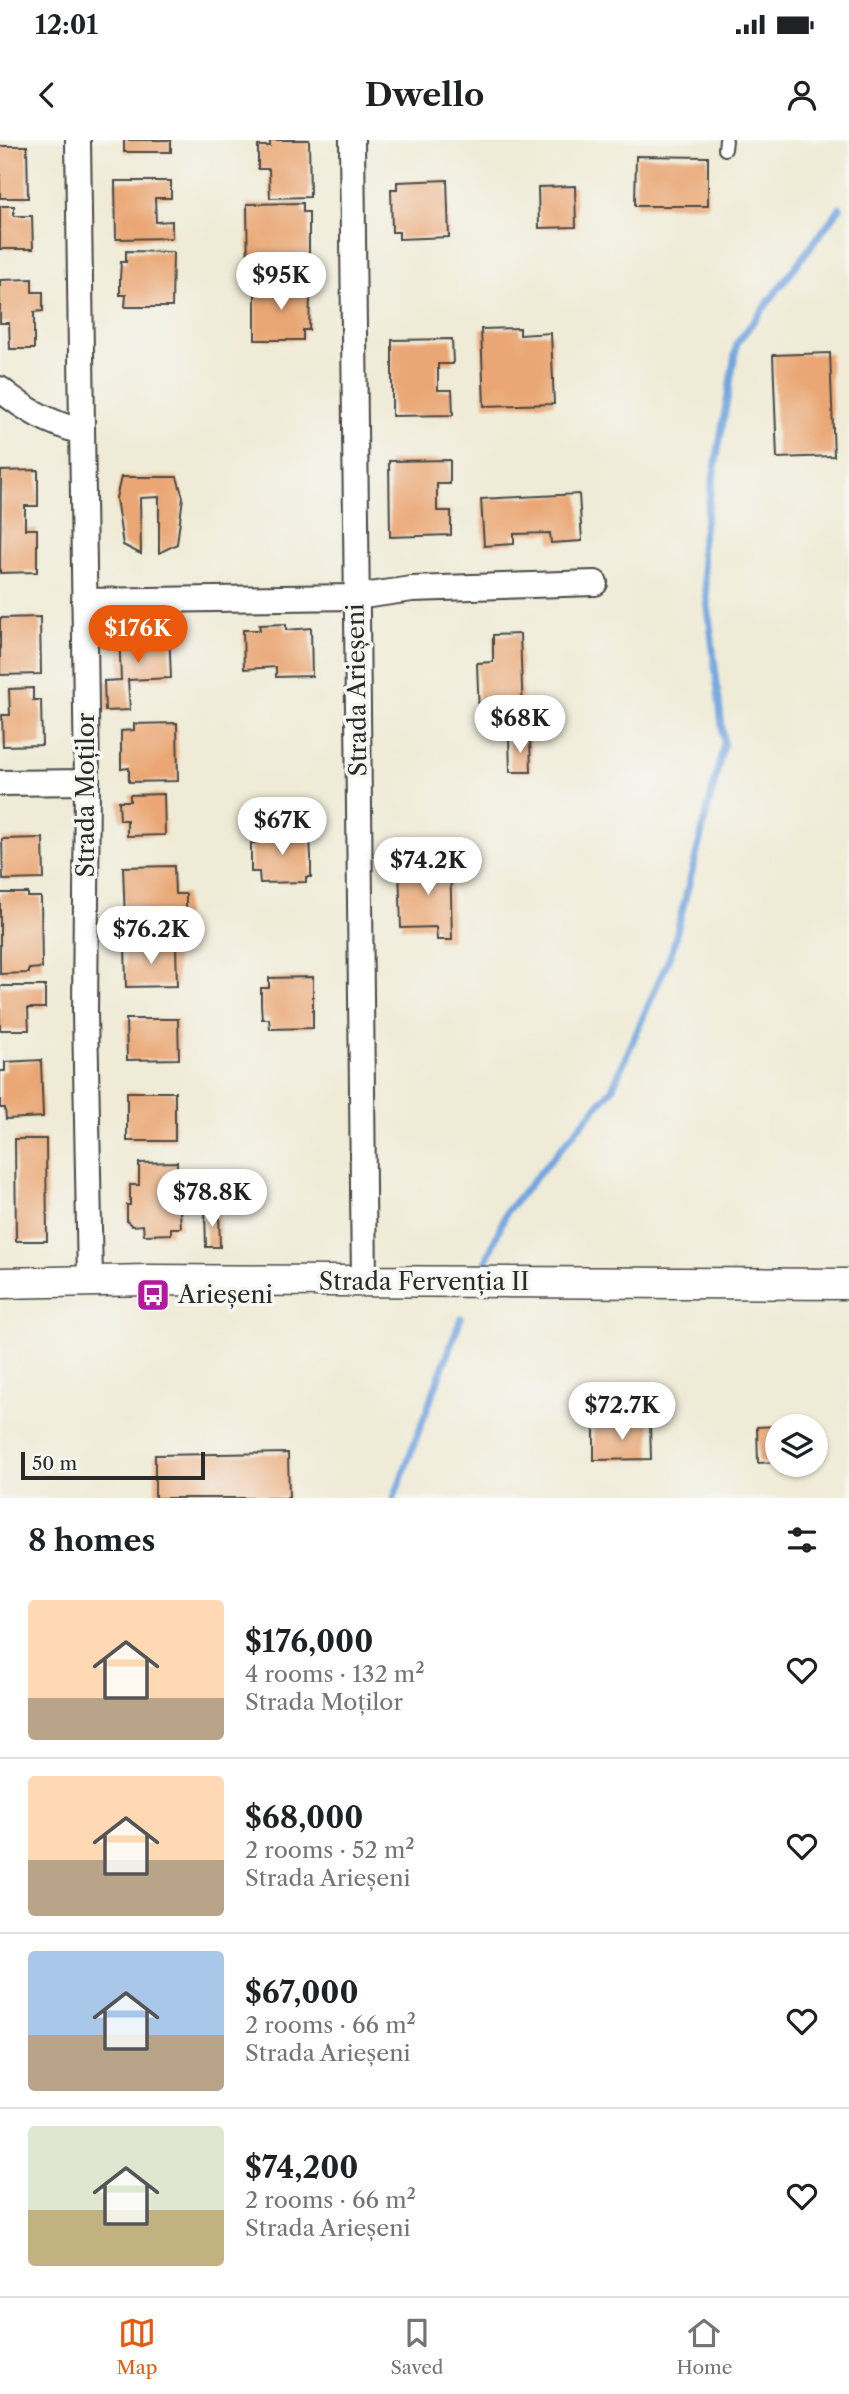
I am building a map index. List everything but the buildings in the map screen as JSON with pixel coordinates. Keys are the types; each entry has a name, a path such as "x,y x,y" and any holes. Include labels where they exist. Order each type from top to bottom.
{"street":[{"name":"Strada Moților","path":"78,140 87,782 85,1012 90,1281"},
{"name":"Strada Arieșeni","path":"352,140 363,1282"},
{"path":"0,389 23,408 53,423 82,432"},
{"path":"84,601 356,597 412,589 595,583"},
{"path":"0,783 87,782"},
{"name":"Strada Fervenția II","path":"0,1283 90,1281 849,1284"}],"waterway":[{"path":"486,1261 507,1211 612,1089 672,951 724,744 701,547 737,343 840,208"},
{"path":"394,1498 461,1318"}],"place":[{"name":"Arieșeni","path":"153,1295"}]}
